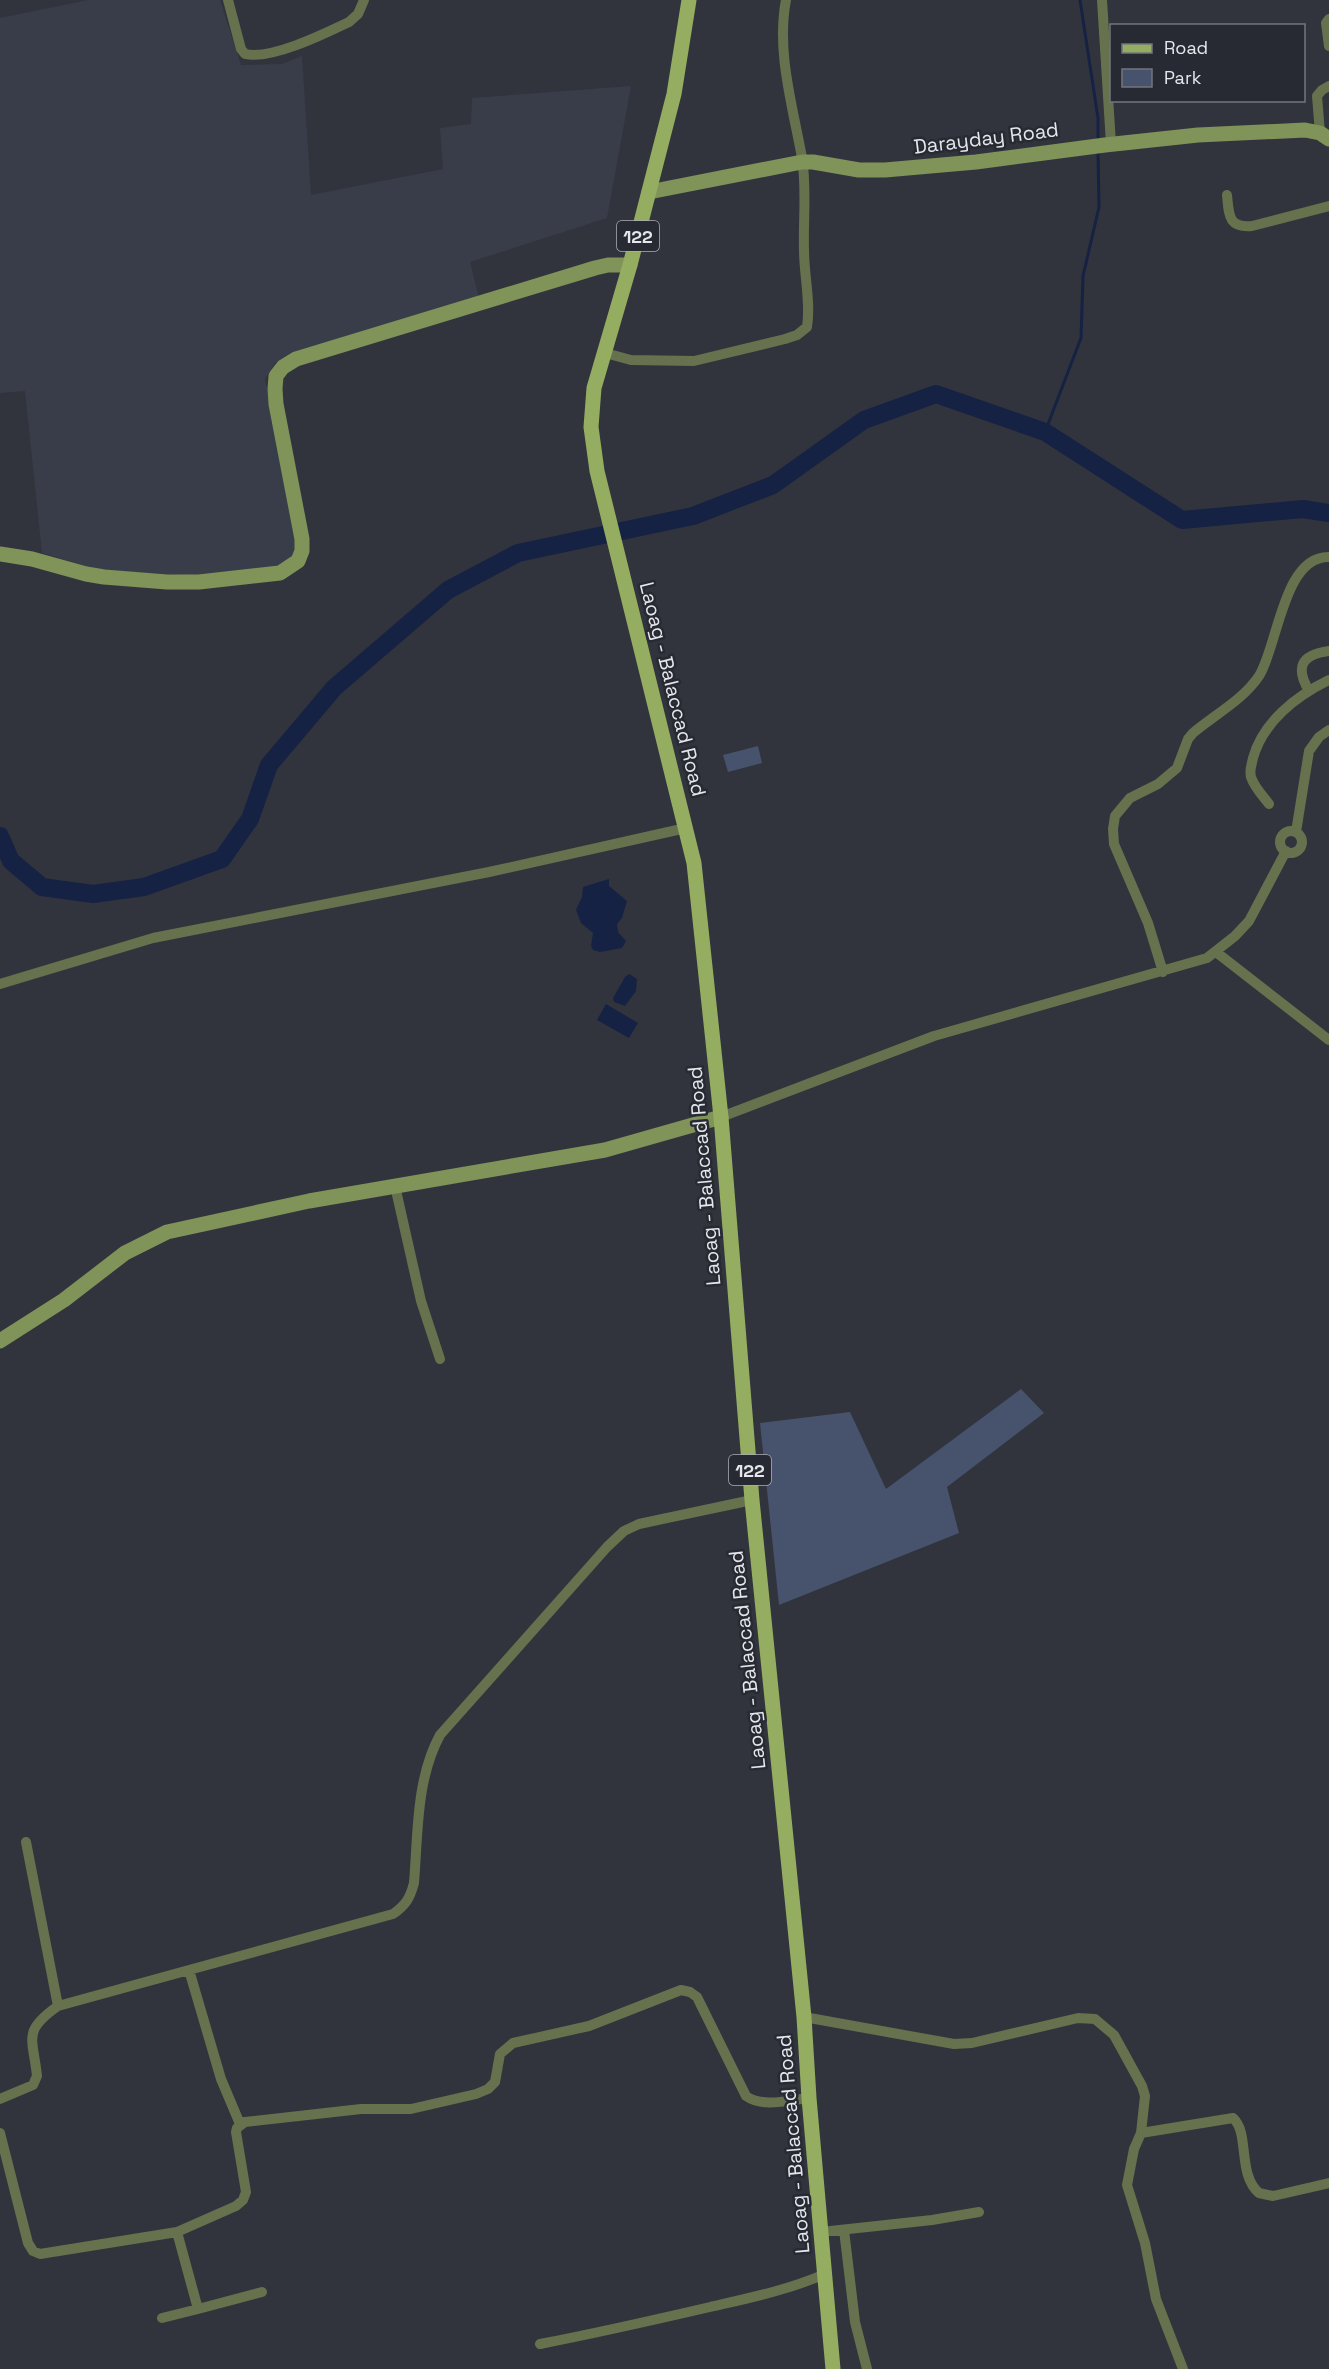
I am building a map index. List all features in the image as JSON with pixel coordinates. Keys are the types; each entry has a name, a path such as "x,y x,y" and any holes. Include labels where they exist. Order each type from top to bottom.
{"main road":[{"name":"Laoag - Balaccad Road","path":"689,0 674,94 630,265 594,388 591,427 597,471 686,828 698,896 720,1117 752,1500 804,2017 833,2369"}],"street":[{"path":"228,0 241,49 245,54 254,55 270,54 349,22 358,14 364,0"},
{"path":"605,352 631,360 694,361 785,339 804,331 807,327 809,312 804,252 802,162 783,38 782,23 786,0"},
{"path":"1102,0 1108,144"},
{"path":"1329,19 1326,23 1329,46"},
{"path":"1325,136 1317,96 1329,86"},
{"name":"Darayday Road","path":"649,192 802,162 873,171 976,162 1108,144 1198,135 1305,130 1325,136"},
{"path":"1227,195 1230,216 1240,227 1329,206"},
{"path":"0,554 32,559 86,574 167,582 200,582 280,573 297,561 302,551 302,539 276,404 276,376 283,367 296,359 595,268 608,265 630,265"},
{"path":"1163,972 1148,923 1114,844 1115,816 1130,798 1169,777 1178,768 1188,739 1193,733 1244,693 1257,679 1265,665 1279,619 1299,573 1314,559 1329,557"},
{"path":"1309,691 1301,678 1300,670 1303,663 1312,656 1329,651"},
{"path":"1269,804 1251,778 1250,770 1257,744 1267,728 1309,691 1329,680"},
{"path":"0,1341 64,1300 125,1253 167,1232 309,1201 605,1150 663,1136 720,1117 934,1036 1206,958 1235,936 1249,921 1286,851 1281,845 1281,836 1288,831 1296,832 1309,752 1319,737 1329,730"},
{"path":"0,984 153,938 489,872 686,828"},
{"path":"1215,952 1329,1040"},
{"path":"395,1186 421,1301 440,1359"},
{"path":"0,2099 36,2082 32,2033 37,2024 58,2006 393,1914 404,1907 410,1899 414,1883 425,1773 429,1755 440,1735 607,1546 624,1531 639,1524 752,1500"},
{"path":"26,1842 58,2006"},
{"path":"0,2133 28,2243 33,2251 40,2254 177,2232 236,2206 243,2200 246,2192 236,2132 240,2124 221,2079 189,1970"},
{"path":"240,2124 361,2109 411,2109 476,2094 488,2089 495,2082 500,2054 513,2043 589,2026 681,1990 697,1996 746,2096 753,2101 764,2103 809,2098"},
{"path":"804,2017 954,2044 972,2043 1078,2018 1095,2019 1106,2026 1114,2035 1142,2086 1145,2103 1141,2133 1134,2149 1127,2185 1145,2243 1156,2299 1183,2369"},
{"path":"1141,2133 1233,2118 1239,2126 1248,2179 1259,2193 1273,2196 1329,2183"},
{"path":"821,2232 932,2220 979,2212"},
{"path":"844,2230 855,2322 867,2369"},
{"path":"177,2232 198,2309"},
{"path":"540,2344 762,2295 802,2284 825,2274"},
{"path":"162,2318 262,2292"}],"shaded area":[{"path":"88,0 220,0 241,65 282,64 302,56 311,195 443,169 440,128 471,124 472,98 631,86 607,218 470,262 479,298 292,352 276,362 265,379 298,543 294,556 279,567 203,576 102,571 42,553 25,391 0,393 0,18"},
{"path":"609,879 609,886 627,901 622,918 617,924 618,932 626,941 622,948 600,952 593,950 591,946 593,933 581,923 576,910 582,897 583,887"},
{"path":"629,974 637,979 636,991 625,1006 614,1002 613,998"},
{"path":"606,1004 638,1023 629,1038 597,1020"}],"green space":[{"path":"758,746 762,763 728,772 723,755"},
{"path":"1021,1389 1044,1413 947,1487 959,1533 779,1605 760,1423 850,1412 886,1489"}],"waterway":[{"path":"1080,0 1098,118 1098,141"},
{"path":"1045,432 1081,338 1083,276 1099,207 1098,151"},
{"path":"0,836 11,861 42,887 93,894 144,887 222,859 250,819 269,765 334,688 448,590 518,553 693,516 773,485 864,420 936,394 1045,432 1182,520 1303,509 1329,513"}]}
